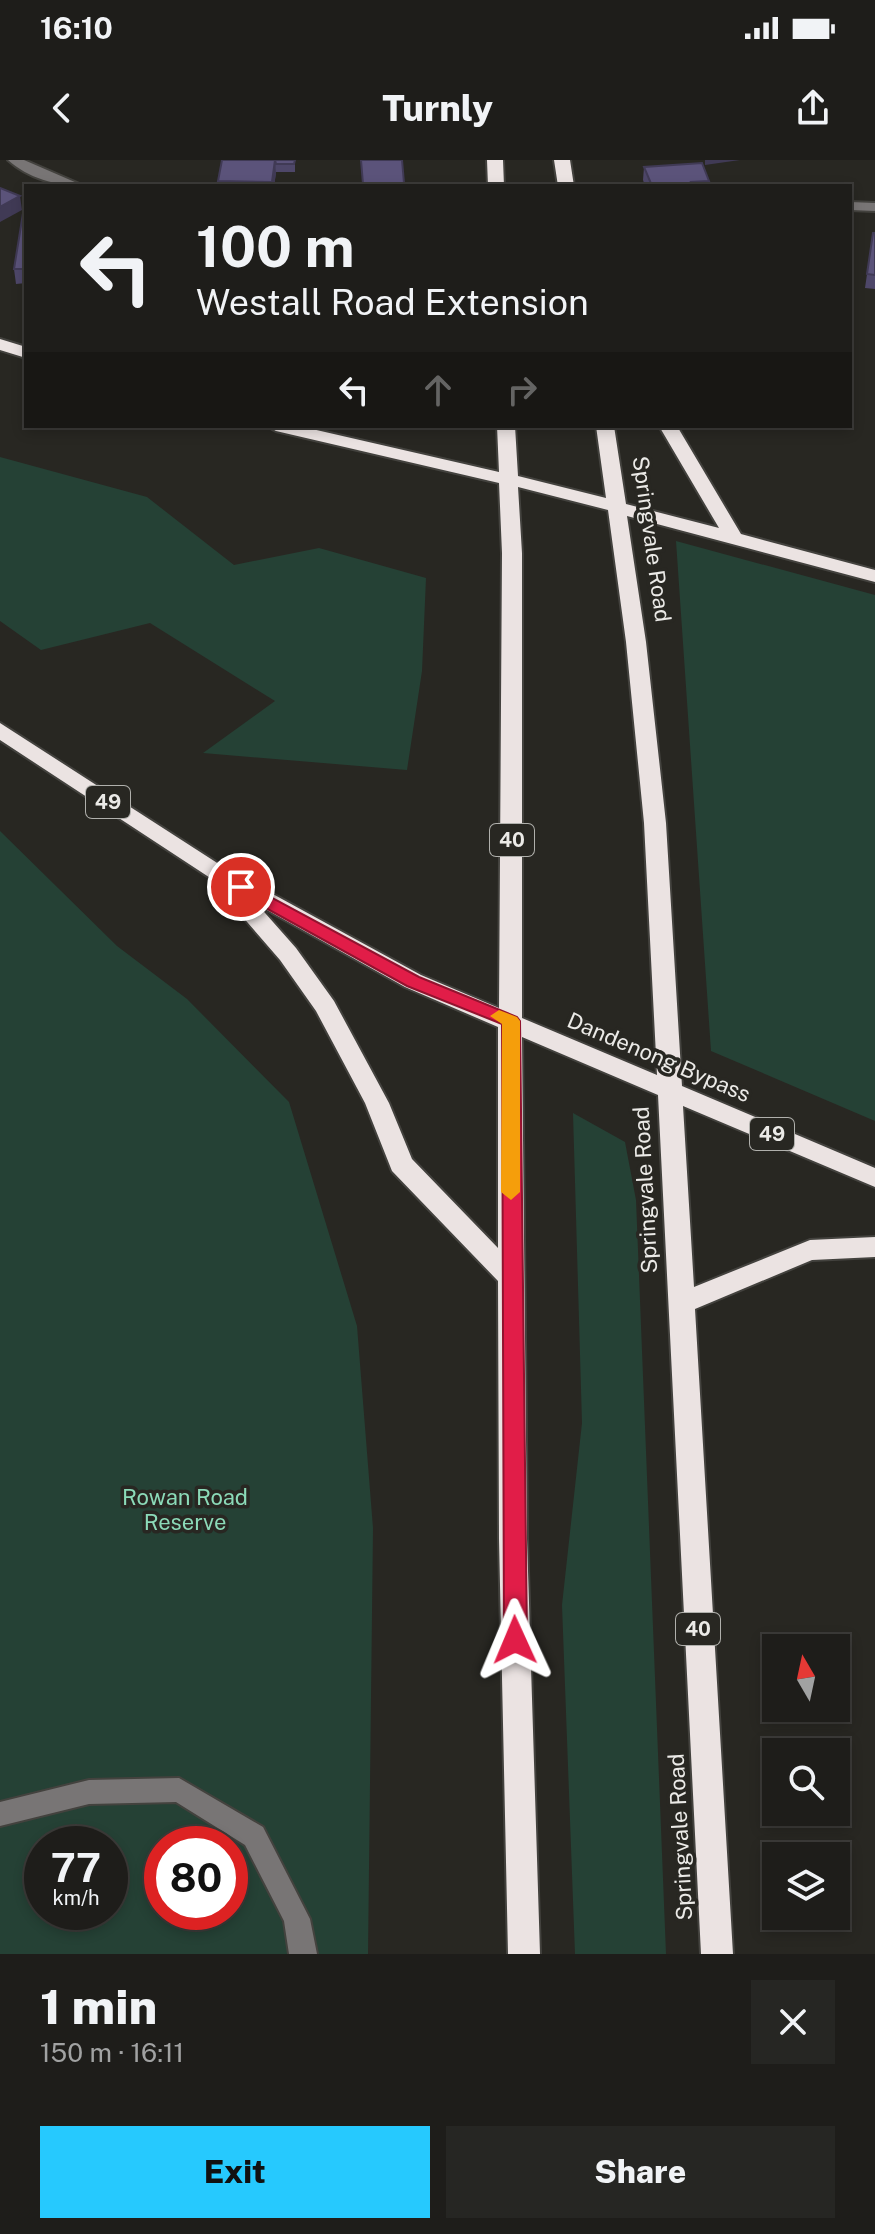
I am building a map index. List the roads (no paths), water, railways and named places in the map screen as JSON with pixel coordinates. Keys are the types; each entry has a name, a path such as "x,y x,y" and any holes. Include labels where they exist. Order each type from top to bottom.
{"highway":[{"path":"495,160 496,184"},
{"path":"562,160 566,184"},
{"path":"0,344 24,352"},
{"path":"284,428 509,479 732,535 875,576"},
{"name":"40","path":"506,428 513,643 513,1539 524,1954"},
{"name":"Springvale Road","path":"605,428 619,507 655,823 717,1954"},
{"path":"669,428 732,535"},
{"name":"49","path":"0,730 217,873 413,981 511,1021"},
{"path":"217,873 288,954 326,1007 377,1103 401,1164 511,1278"},
{"name":"Dandenong Bypass","path":"511,1021 875,1178"},
{"path":"680,1304 810,1250 875,1247"}],"street":[{"path":"14,160 49,178 70,184"},
{"path":"852,206 875,207"},
{"path":"0,1814 89,1792 179,1790 254,1836 297,1919 303,1954"}],"park label":[{"name":"Rowan Road Reserve","path":"185,1510"}]}
